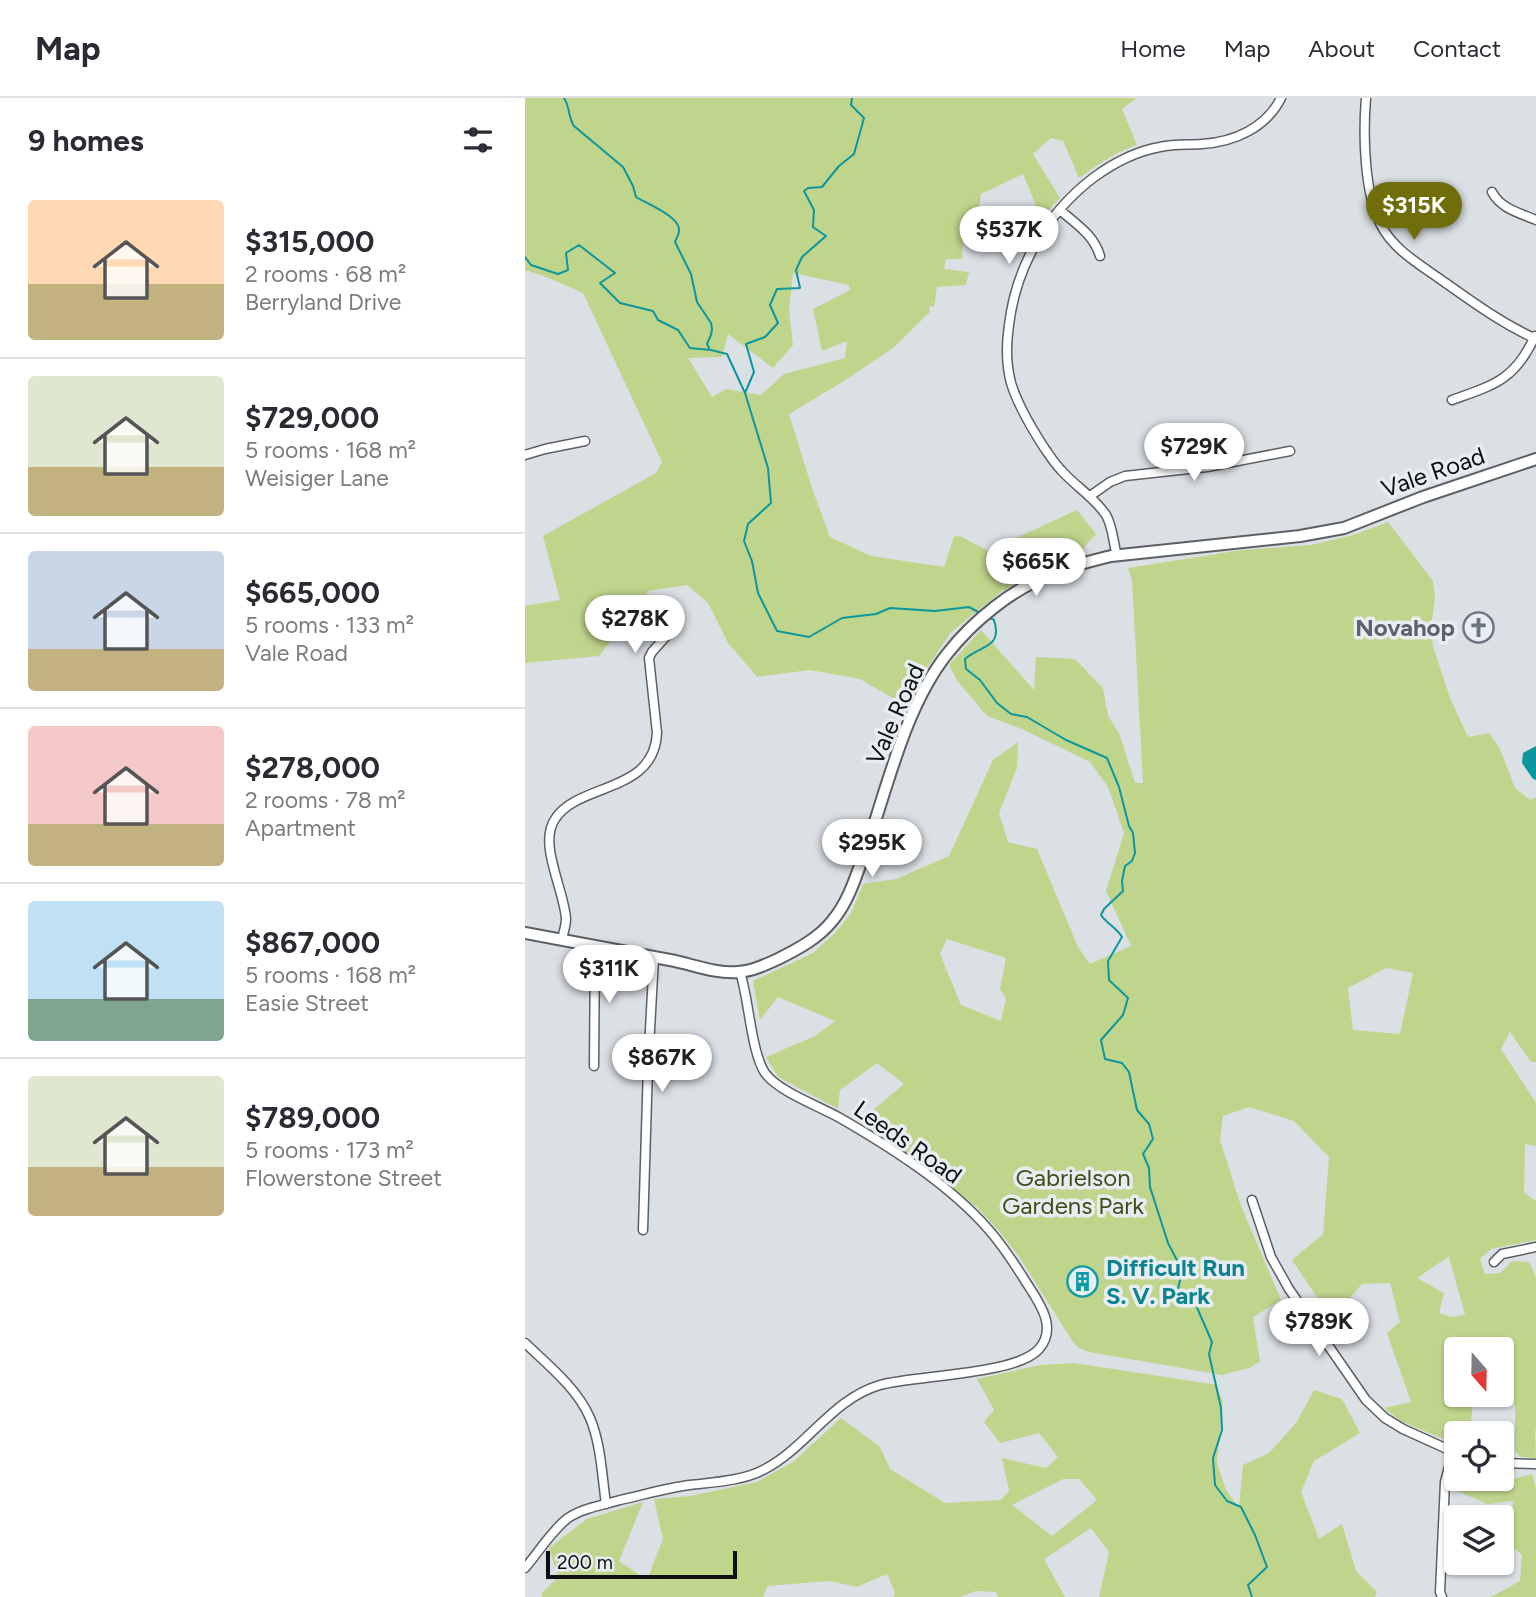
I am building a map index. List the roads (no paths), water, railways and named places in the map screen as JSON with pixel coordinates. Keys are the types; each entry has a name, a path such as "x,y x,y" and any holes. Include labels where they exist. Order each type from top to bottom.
{"main road":[{"name":"Vale Road","path":"525,933 720,971 740,972 768,963 802,946 824,930 840,911 858,872 917,705 936,669 960,639 992,610 1032,583 1081,564 1117,556 1330,532 1536,459"}],"street":[{"path":"1117,556 1105,514 1090,496 1059,470 1037,436 1011,383 1007,359 1008,335 1020,276 1049,223 1091,180 1120,162 1161,146 1205,144 1238,136 1259,125 1273,111 1280,98"},
{"path":"1366,98 1368,177 1374,208 1383,230 1406,255 1480,307 1535,337 1522,360 1507,376 1493,385 1451,400"},
{"path":"1492,192 1501,204 1536,220"},
{"path":"1061,210 1089,235 1100,256"},
{"path":"525,455 585,441"},
{"path":"1090,496 1109,482 1125,476 1207,467 1290,451"},
{"path":"562,940 566,917 549,850 551,827 573,803 629,778 652,754 657,733 649,658 668,634"},
{"path":"594,1066 595,946"},
{"path":"643,1230 654,957"},
{"name":"Leeds Road","path":"606,1504 760,1471 782,1458 848,1400 868,1389 892,1382 1017,1362 1033,1354 1045,1337 1045,1316 1016,1266 981,1221 946,1190 903,1158 839,1117 780,1087 767,1075 758,1059 740,972"},
{"path":"1252,1200 1277,1268 1366,1400 1385,1418 1403,1429 1444,1447"},
{"path":"1494,1262 1502,1254 1536,1247"},
{"path":"525,1343 566,1384 586,1411 594,1430 606,1504 568,1518 525,1568"},
{"path":"1514,1464 1536,1464"},
{"path":"1442,1597 1440,1592 1444,1491"}],"water":[{"path":"1536,746 1536,780 1522,763 1523,753"}],"waterway":[{"path":"564,98 574,126 623,167 636,197 669,216 678,226 675,242 691,274 697,302 711,323 711,335 707,344 709,348"},
{"path":"852,98 851,105 864,118 854,154 839,166 822,187 804,191 814,210 813,227 826,236 802,257 796,270 800,288 777,289 770,305 778,323 765,337 746,344 754,372 745,393 768,468 771,503 748,524 744,541 752,561 758,593 777,631 809,637 842,618 876,614 890,608 935,611 969,607 980,613"},
{"path":"525,257 531,265 558,274 568,270 566,253 579,245 615,273 600,283 620,303 653,311 658,320 678,330 690,348 727,354 745,393"},
{"path":"988,617 994,620 996,636 989,645 965,659 966,669 980,680 997,703 1011,714 1027,717 1066,740 1107,758 1133,833 1135,853 1132,861 1125,866 1123,891 1101,915 1122,937 1108,961 1109,980 1128,998 1123,1015 1101,1040 1105,1059 1122,1063 1129,1072 1137,1110 1149,1124 1153,1139 1143,1154 1149,1168 1150,1187 1168,1243 1180,1266 1177,1294 1181,1300 1195,1303 1212,1342 1209,1354 1221,1408 1222,1430 1213,1458 1215,1485 1227,1501 1241,1507 1267,1567 1248,1585 1252,1597"}],"place":[{"name":"Novahop","path":"1478,627"},
{"name":"Difficult Run S. V. Park","path":"1083,1281"}],"park label":[{"name":"Gabrielson Gardens Park","path":"1073,1191"}]}
